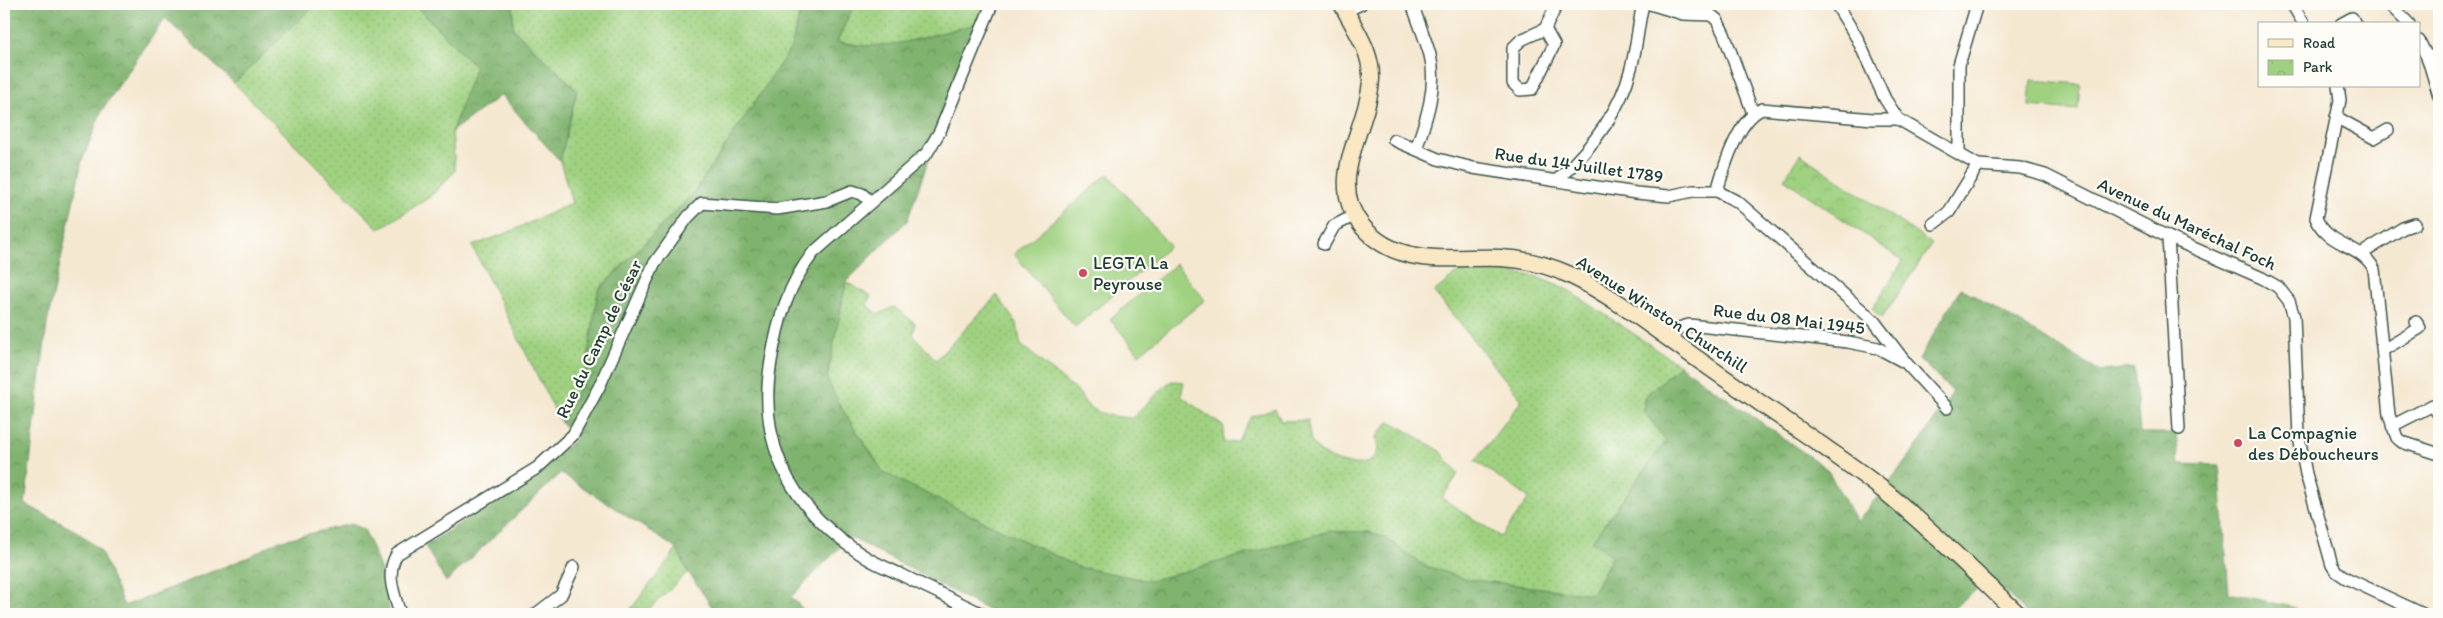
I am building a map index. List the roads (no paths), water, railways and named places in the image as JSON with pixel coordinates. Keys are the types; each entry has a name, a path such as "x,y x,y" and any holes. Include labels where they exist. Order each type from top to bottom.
{"main road":[{"name":"Avenue Winston Churchill","path":"1344,7 1366,47 1371,78 1347,168 1347,193 1355,215 1378,241 1396,251 1412,256 1434,259 1502,258 1531,261 1552,268 1590,286 1882,488 2018,614"}],"street":[{"path":"982,614 867,558 834,532 800,500 778,462 768,420 768,376 785,300 798,272 813,253 927,154 940,131 992,4"},
{"path":"1344,7 1361,4"},
{"path":"1412,4 1430,57 1432,86 1428,116 1416,149"},
{"path":"1545,29 1554,45 1532,89 1520,90 1513,83 1513,48 1521,40 1545,29 1557,4"},
{"path":"1557,180 1594,143 1613,115 1631,70 1643,4"},
{"path":"1650,4 1683,14 1711,15 1717,20 1728,42 1753,113"},
{"name":"Avenue du Maréchal Foch","path":"1836,4 1857,38 1885,99 1898,119 1978,164 2020,168 2044,175 2168,237 2262,278 2278,287 2289,301 2294,317 2299,438 2306,474 2332,565 2336,571 2346,578 2422,614"},
{"path":"1959,153 1960,65 1977,4"},
{"path":"2292,4 2303,22"},
{"path":"2389,4 2407,22"},
{"path":"2345,22 2352,18 2354,22"},
{"path":"2420,43 2428,59 2439,96"},
{"path":"2428,59 2439,52"},
{"path":"2338,88 2340,100 2316,218 2321,230 2369,259 2374,269 2394,435 2402,442 2436,454 2439,464"},
{"path":"1717,191 1740,131 1753,113 1762,109 1781,109 1873,119 1898,119"},
{"path":"2336,118 2374,138 2388,130"},
{"name":"Rue du 14 Juillet 1789","path":"1394,140 1451,164 1636,193 1669,196 1693,191 1717,191 1738,202 1874,320 1906,363"},
{"path":"1933,224 1949,212 1978,164"},
{"name":"Rue du Camp de César","path":"400,614 389,575 397,554 537,468 573,434 599,387 654,264 688,217 702,203 777,209 827,201 852,191 862,194 871,202"},
{"path":"1324,244 1334,226 1355,215"},
{"path":"2361,254 2403,228 2415,224"},
{"path":"2168,237 2179,429"},
{"path":"2383,350 2420,328 2416,322"},
{"name":"Rue du 08 Mai 1945","path":"1668,339 1679,328 1689,326 1848,342 1878,348 1906,363 1947,408"},
{"path":"2392,426 2433,405 2437,412"},
{"path":"536,614 560,595 574,567"}],"place":[{"name":"LEGTA La Peyrouse","path":"1083,273"},
{"name":"La Compagnie des Déboucheurs","path":"2238,443"}]}
